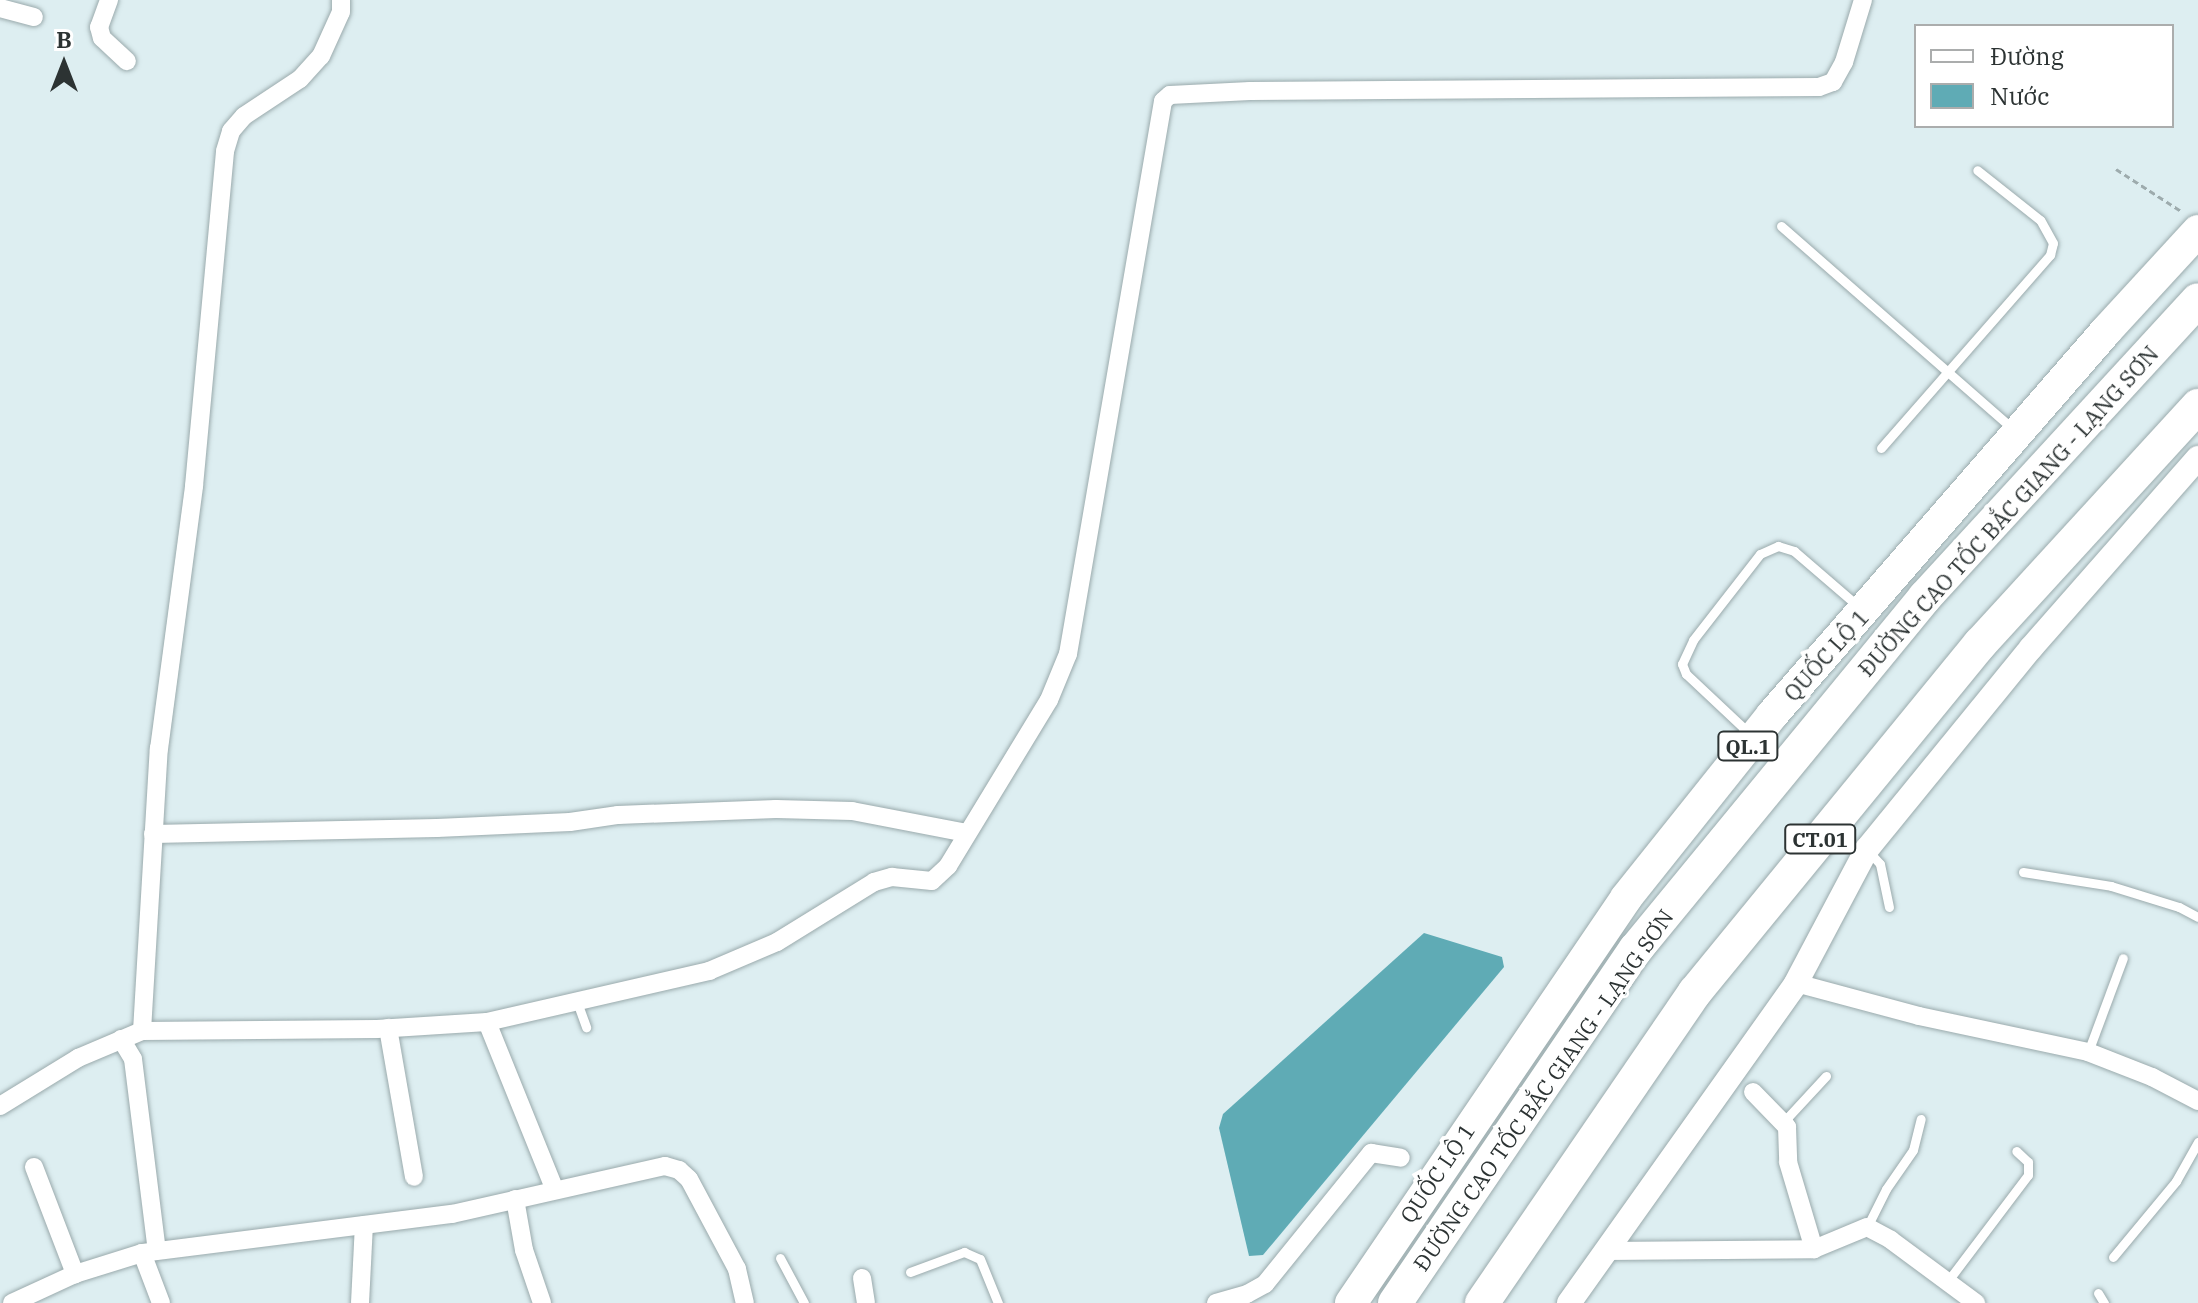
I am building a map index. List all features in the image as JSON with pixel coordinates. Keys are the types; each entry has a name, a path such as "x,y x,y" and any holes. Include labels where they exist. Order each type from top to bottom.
{"highway":[{"name":"QUỐC LỘ 1","path":"1351,1303 1626,898 1754,738 1865,612 2192,223"},
{"name":"ĐƯỜNG CAO TỐC BẮC GIANG - LẠNG SƠN","path":"1395,1303 1636,949 1925,597 2198,300"},
{"name":"CT.01","path":"1482,1303 1695,992 1980,644 2198,406"}],"street":[{"path":"109,0 99,27 102,38 127,61"},
{"path":"0,1106 78,1058 142,1031 388,1028 487,1022 709,971 777,942 874,882 892,877 932,881 948,866 1049,700 1068,654 1163,101 1170,95 1250,91 1819,87 1833,82 1844,62 1863,0"},
{"path":"142,1031 159,749 195,471 225,151 231,131 244,116 300,79 321,56 341,12 340,1"},
{"path":"0,8 34,17"},
{"path":"1569,1303 1796,983 1867,849 2031,648 2198,458"},
{"path":"153,834 451,827 570,822 618,815 776,809 852,811 966,833"},
{"path":"1796,983 1919,1016 2088,1052 2152,1077 2198,1101"},
{"path":"487,1022 555,1190"},
{"path":"388,1028 414,1177"},
{"path":"121,1039 133,1059 149,1252 161,1303"},
{"path":"1753,1092 1787,1127 1788,1162 1814,1249"},
{"path":"1216,1303 1247,1294 1265,1284 1371,1153 1401,1158"},
{"path":"12,1303 75,1274 149,1252 452,1214 665,1166 679,1170 689,1179 737,1269 745,1303"},
{"path":"34,1167 75,1274"},
{"path":"515,1199 524,1250 542,1303"},
{"path":"360,1303 364,1225"},
{"path":"1605,1251 1814,1249 1867,1227 1891,1240 1976,1303"},
{"path":"862,1278 866,1303"}],"lane":[{"path":"1881,448 2050,255 2053,243 2040,220 1977,170"},
{"path":"1781,226 2017,433"},
{"path":"1754,738 1686,674 1682,664 1693,640 1760,554 1778,546 1794,551 1865,612"},
{"path":"1867,849 1880,864 1889,907"},
{"path":"2023,872 2111,886 2179,907 2198,917"},
{"path":"2088,1052 2123,958"},
{"path":"577,1002 586,1027"},
{"path":"1787,1127 1788,1117 1826,1076"},
{"path":"1867,1227 1886,1189 1913,1150 1921,1119"},
{"path":"2113,1257 2176,1181 2198,1142"},
{"path":"1947,1282 2028,1175 2028,1162 2016,1151"},
{"path":"910,1272 964,1252 980,1259 998,1303"},
{"path":"780,1258 804,1303"},
{"path":"2098,1293 2104,1303"}],"path":[{"path":"2116,169 2192,223"}],"water":[{"path":"1424,933 1502,957 1504,967 1263,1255 1249,1256 1219,1128 1223,1114"}]}
